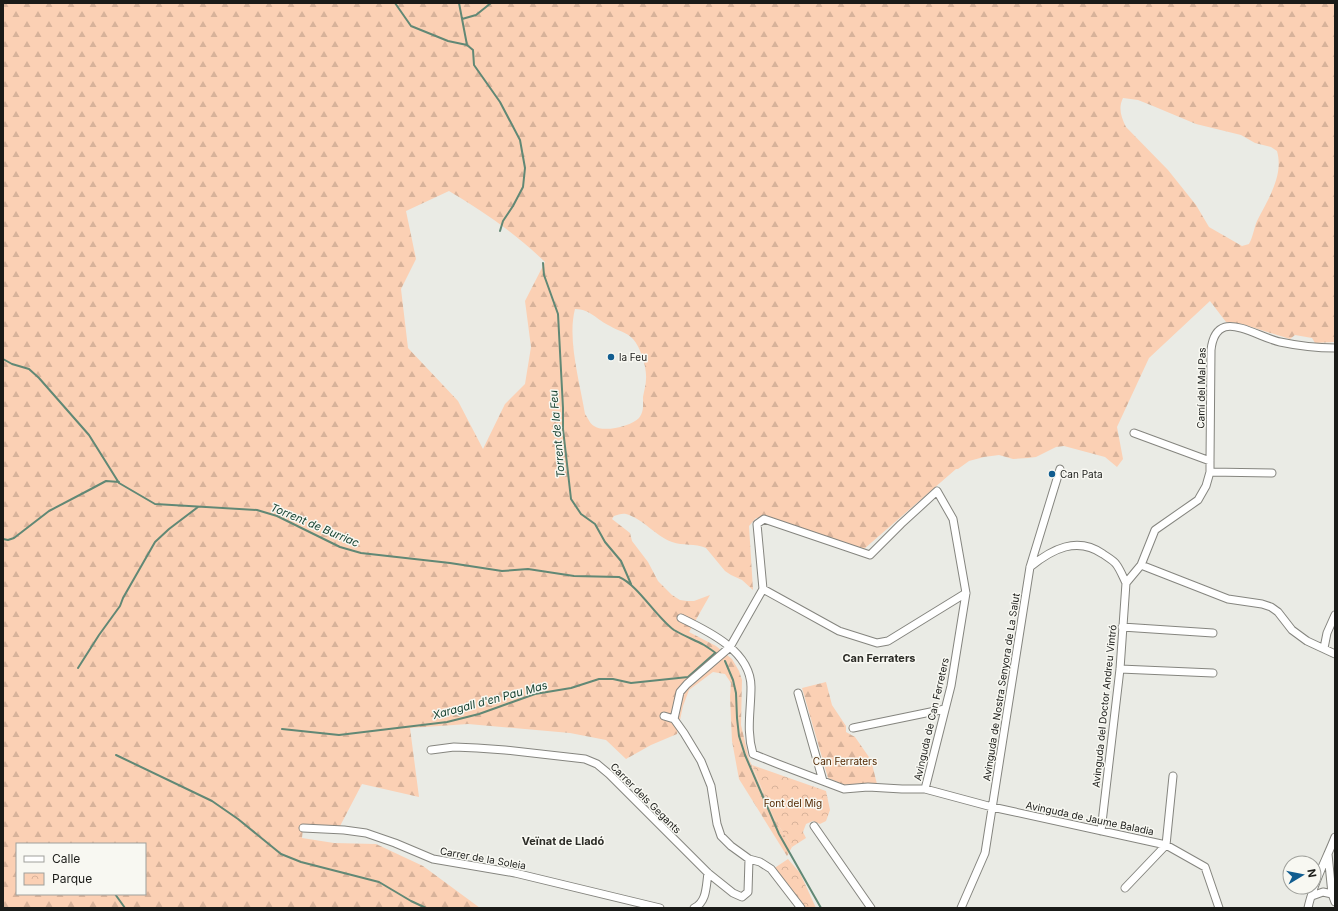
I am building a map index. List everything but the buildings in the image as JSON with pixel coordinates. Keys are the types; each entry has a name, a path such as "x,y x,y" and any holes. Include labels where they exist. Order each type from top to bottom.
{"street":[{"name":"Camí del Mal Pas","path":"1126,583 1141,565 1155,530 1198,500 1206,486 1210,472 1211,350 1212,343 1218,331 1223,328 1230,327 1294,345 1314,348 1335,348"},
{"path":"1134,433 1210,461"},
{"name":"Avinguda de Nostra Senyora de La Salut","path":"961,908 985,852 1030,567 1060,469"},
{"path":"1210,472 1272,473"},
{"name":"Avinguda de Can Ferreters","path":"763,588 757,524 764,519 870,555 900,524 937,491 953,519 966,593 951,686 925,789"},
{"path":"1030,567 1043,556 1061,547 1075,545 1096,549 1116,563 1126,583"},
{"path":"1141,565 1228,599 1262,604 1271,607 1278,612 1292,630 1307,641 1335,654"},
{"name":"Avinguda del Doctor Andreu Vintró","path":"1101,831 1120,669 1126,583"},
{"path":"674,719 680,692 687,684 730,647 763,588 838,631 877,643 888,641 966,593"},
{"path":"1324,648 1327,634 1335,615"},
{"path":"681,618 709,632 730,647"},
{"path":"1122,627 1213,633"},
{"name":"Avinguda de Jaume Baladia","path":"730,647 745,664 749,675 751,686 749,741 753,754 844,788 868,787 925,789 992,807 1166,845 1205,867 1219,908"},
{"path":"1120,669 1213,673"},
{"path":"798,693 822,781"},
{"path":"853,728 945,709"},
{"path":"664,716 674,719 701,761 711,786 717,824 721,836 731,846 749,859 760,862 771,869 801,908"},
{"name":"Carrer dels Gegants","path":"431,750 454,747 505,750 585,759 597,764 609,774 708,873 733,893 742,897 748,892 749,859"},
{"path":"1125,888 1166,845 1173,776"},
{"path":"814,826 871,908"},
{"name":"Carrer de la Soleia","path":"303,828 344,830 366,833 433,859 515,873 660,908"},
{"path":"1308,908 1316,877 1335,837"},
{"path":"1328,854 1332,894 1335,902"},
{"path":"694,908 698,906 705,896 708,873"},
{"path":"1312,896 1323,892 1332,894"}],"green space":[{"path":"3,3 1335,3 1335,342 1315,343 1312,338 1295,335 1290,339 1242,324 1226,322 1210,301 1149,358 1117,427 1123,459 1117,467 1105,457 1064,446 1056,447 1036,457 1013,459 999,455 969,461 956,469 864,549 768,517 765,521 756,518 749,526 753,590 742,580 725,571 706,548 672,542 660,536 632,516 622,514 614,516 612,519 630,533 632,541 648,562 658,581 672,595 680,600 694,601 710,595 689,632 716,646 732,659 739,671 742,680 741,725 749,759 774,818 792,847 787,856 739,779 732,741 730,697 731,683 725,674 713,672 689,690 683,706 677,734 651,745 626,759 606,740 570,733 468,724 410,728 419,797 362,784 339,828 303,828 302,838 334,843 376,844 423,866 480,908 3,908","holes":["1123,98 1138,100 1196,124 1241,135 1255,143 1271,147 1277,151 1279,160 1277,178 1270,196 1257,221 1249,244 1242,246 1209,227 1196,205 1168,170 1126,127 1121,112 1121,102","449,191 499,224 523,242 545,262 525,301 531,347 525,384 505,404 483,449 458,401 408,348 401,289 416,259 406,211","575,309 585,311 605,324 628,335 633,339 639,348 646,369 646,384 641,416 630,424 610,429 598,428 591,424 585,414 573,347 572,334"]},
{"name":"Can Ferraters","path":"826,682 832,705 846,726 846,732 855,737 871,760 877,784 866,783 845,785 828,778 802,688"},
{"name":"Font del Mig","path":"752,765 826,791 830,810 826,821 820,824 813,821 806,824 803,832 806,838 792,847 774,818"},
{"path":"788,859 800,873 816,908 803,908 773,869"}],"waterway":[{"path":"395,3 411,26 448,41 467,45 473,50 474,65 500,102 520,140 525,168 523,187 503,221 500,231"},
{"path":"459,3 467,45"},
{"path":"462,19 476,15 491,3"},
{"name":"Torrent de la Feu","path":"543,263 544,275 558,314 563,429 571,499 581,514 595,524 605,542 621,561 631,584"},
{"name":"Torrent de Burriac","path":"3,359 12,364 29,369 39,378 89,435 119,483 155,504 257,510 277,516 340,547 361,553 450,563 502,571 528,569 574,576 619,577 633,587 674,630 704,645 717,654"},
{"path":"3,539 8,540 14,538 49,511 106,481 119,482"},
{"path":"78,668 120,606 123,598 155,542 169,529 198,507"},
{"name":"Xaragall d'en Pau Mas","path":"282,729 339,735 447,722 479,714 535,694 571,688 599,679 613,679 631,683 688,677 715,653"},
{"path":"725,661 733,680 736,693 739,736 745,755 779,834 821,908"},
{"path":"116,755 212,801 238,819 281,854 301,862 379,882 426,908"},
{"path":"116,895 125,908"}],"place":[{"name":"la Feu","path":"611,357"},
{"name":"Can Pata","path":"1052,474"}],"district":[{"name":"Can Ferraters","path":"879,658"},
{"name":"Veïnat de Lladó","path":"563,841"}]}
